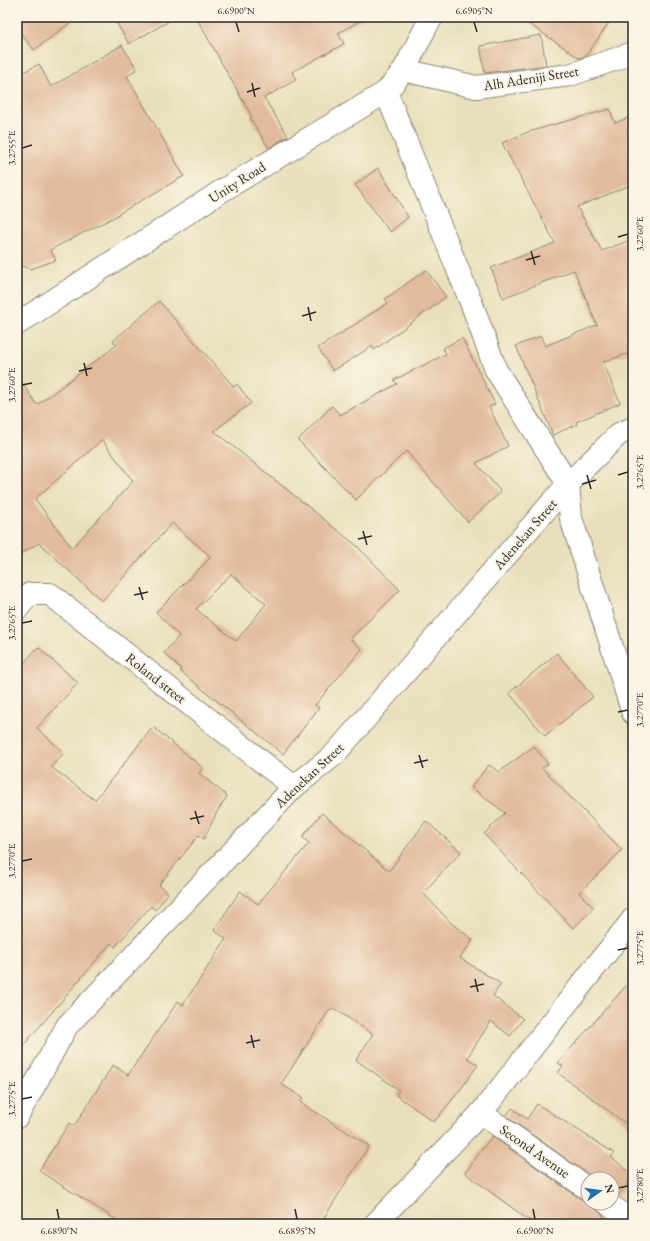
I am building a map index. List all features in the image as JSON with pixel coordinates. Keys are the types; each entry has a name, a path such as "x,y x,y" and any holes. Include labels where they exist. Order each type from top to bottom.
{"street":[{"name":"Unity Road","path":"17,324 223,190 386,92 404,70 432,17"},
{"name":"Alh Adeniji Street","path":"404,70 476,87 570,75 633,53"},
{"path":"386,92 471,302 496,370 568,484 570,518 633,713"},
{"name":"Adenekan Street","path":"17,1117 67,1026 294,787 334,755 568,484 619,434 633,428"},
{"name":"Roland street","path":"17,609 30,594 50,594 294,787"},
{"path":"375,1224 481,1113 633,919"},
{"name":"Second Avenue","path":"481,1113 580,1183"},
{"path":"619,1211 633,1221"}],"building":[{"path":"17,17 78,17 34,50 17,28"},
{"path":"113,17 176,17 129,44"},
{"path":"196,17 367,17 338,33 344,44 292,72 296,80 264,98 288,136 269,148 250,118 252,117"},
{"path":"519,17 613,17 586,56 579,58"},
{"path":"541,35 546,65 485,73 480,46"},
{"path":"122,45 137,69 127,76 184,176 118,215 50,250 56,260 31,269 21,266 17,259 17,76 39,64 51,87"},
{"path":"610,109 615,123 633,116 633,184 577,207 602,251 633,239 633,352 603,362 620,403 576,422 577,424 553,435 516,346 541,336 545,346 597,325 574,270 503,298 491,268 555,243 502,143 528,132"},
{"path":"378,168 408,217 390,232 355,185"},
{"path":"426,270 446,297 374,350 372,346 333,371 318,348 388,303 385,299"},
{"path":"159,301 234,387 237,384 251,403 214,431 357,546 400,590 350,639 362,649 315,705 319,708 283,754 180,671 181,669 164,653 179,636 156,612 211,557 172,523 102,601 39,543 17,556 17,375 37,405 117,345 113,341","holes":["102,440 133,481 72,548 35,499","231,574 266,604 236,641 196,609"]},
{"path":"462,338 495,404 489,407 508,446 476,463 501,492 468,522 406,451 356,500 298,440 332,406 340,415 397,384 394,380 446,354 443,348"},
{"path":"38,647 78,683 37,728 64,753 51,767 95,800 153,727 203,768 199,773 227,796 217,812 204,839 199,835 159,885 168,893 155,910 151,906 115,947 111,943 17,1053 17,671"},
{"path":"557,653 593,697 545,736 509,693"},
{"path":"534,746 548,764 542,768 622,850 579,893 594,908 573,928 484,834 505,813 471,787 489,765 499,772"},
{"path":"322,813 389,871 426,821 461,852 423,893 451,923 473,940 460,958 501,984 493,996 523,1019 510,1036 491,1021 467,1058 478,1065 434,1122 396,1095 399,1090 356,1060 373,1034 333,1008 332,1010 330,1009 281,1084 303,1098 300,1102 369,1146 320,1224 123,1224 39,1171 69,1123 74,1126 113,1065 128,1075 178,1001 183,1005 226,939 214,930 240,891 258,904 309,843 302,837"},
{"path":"633,978 633,1129 558,1073 563,1066 558,1063"},
{"path":"537,1104 614,1153 611,1157 633,1175 620,1193 620,1171 584,1171 506,1116 512,1108 527,1119"},
{"path":"492,1136 580,1198 580,1211 598,1211 604,1216 598,1224 534,1224 465,1173"}]}
